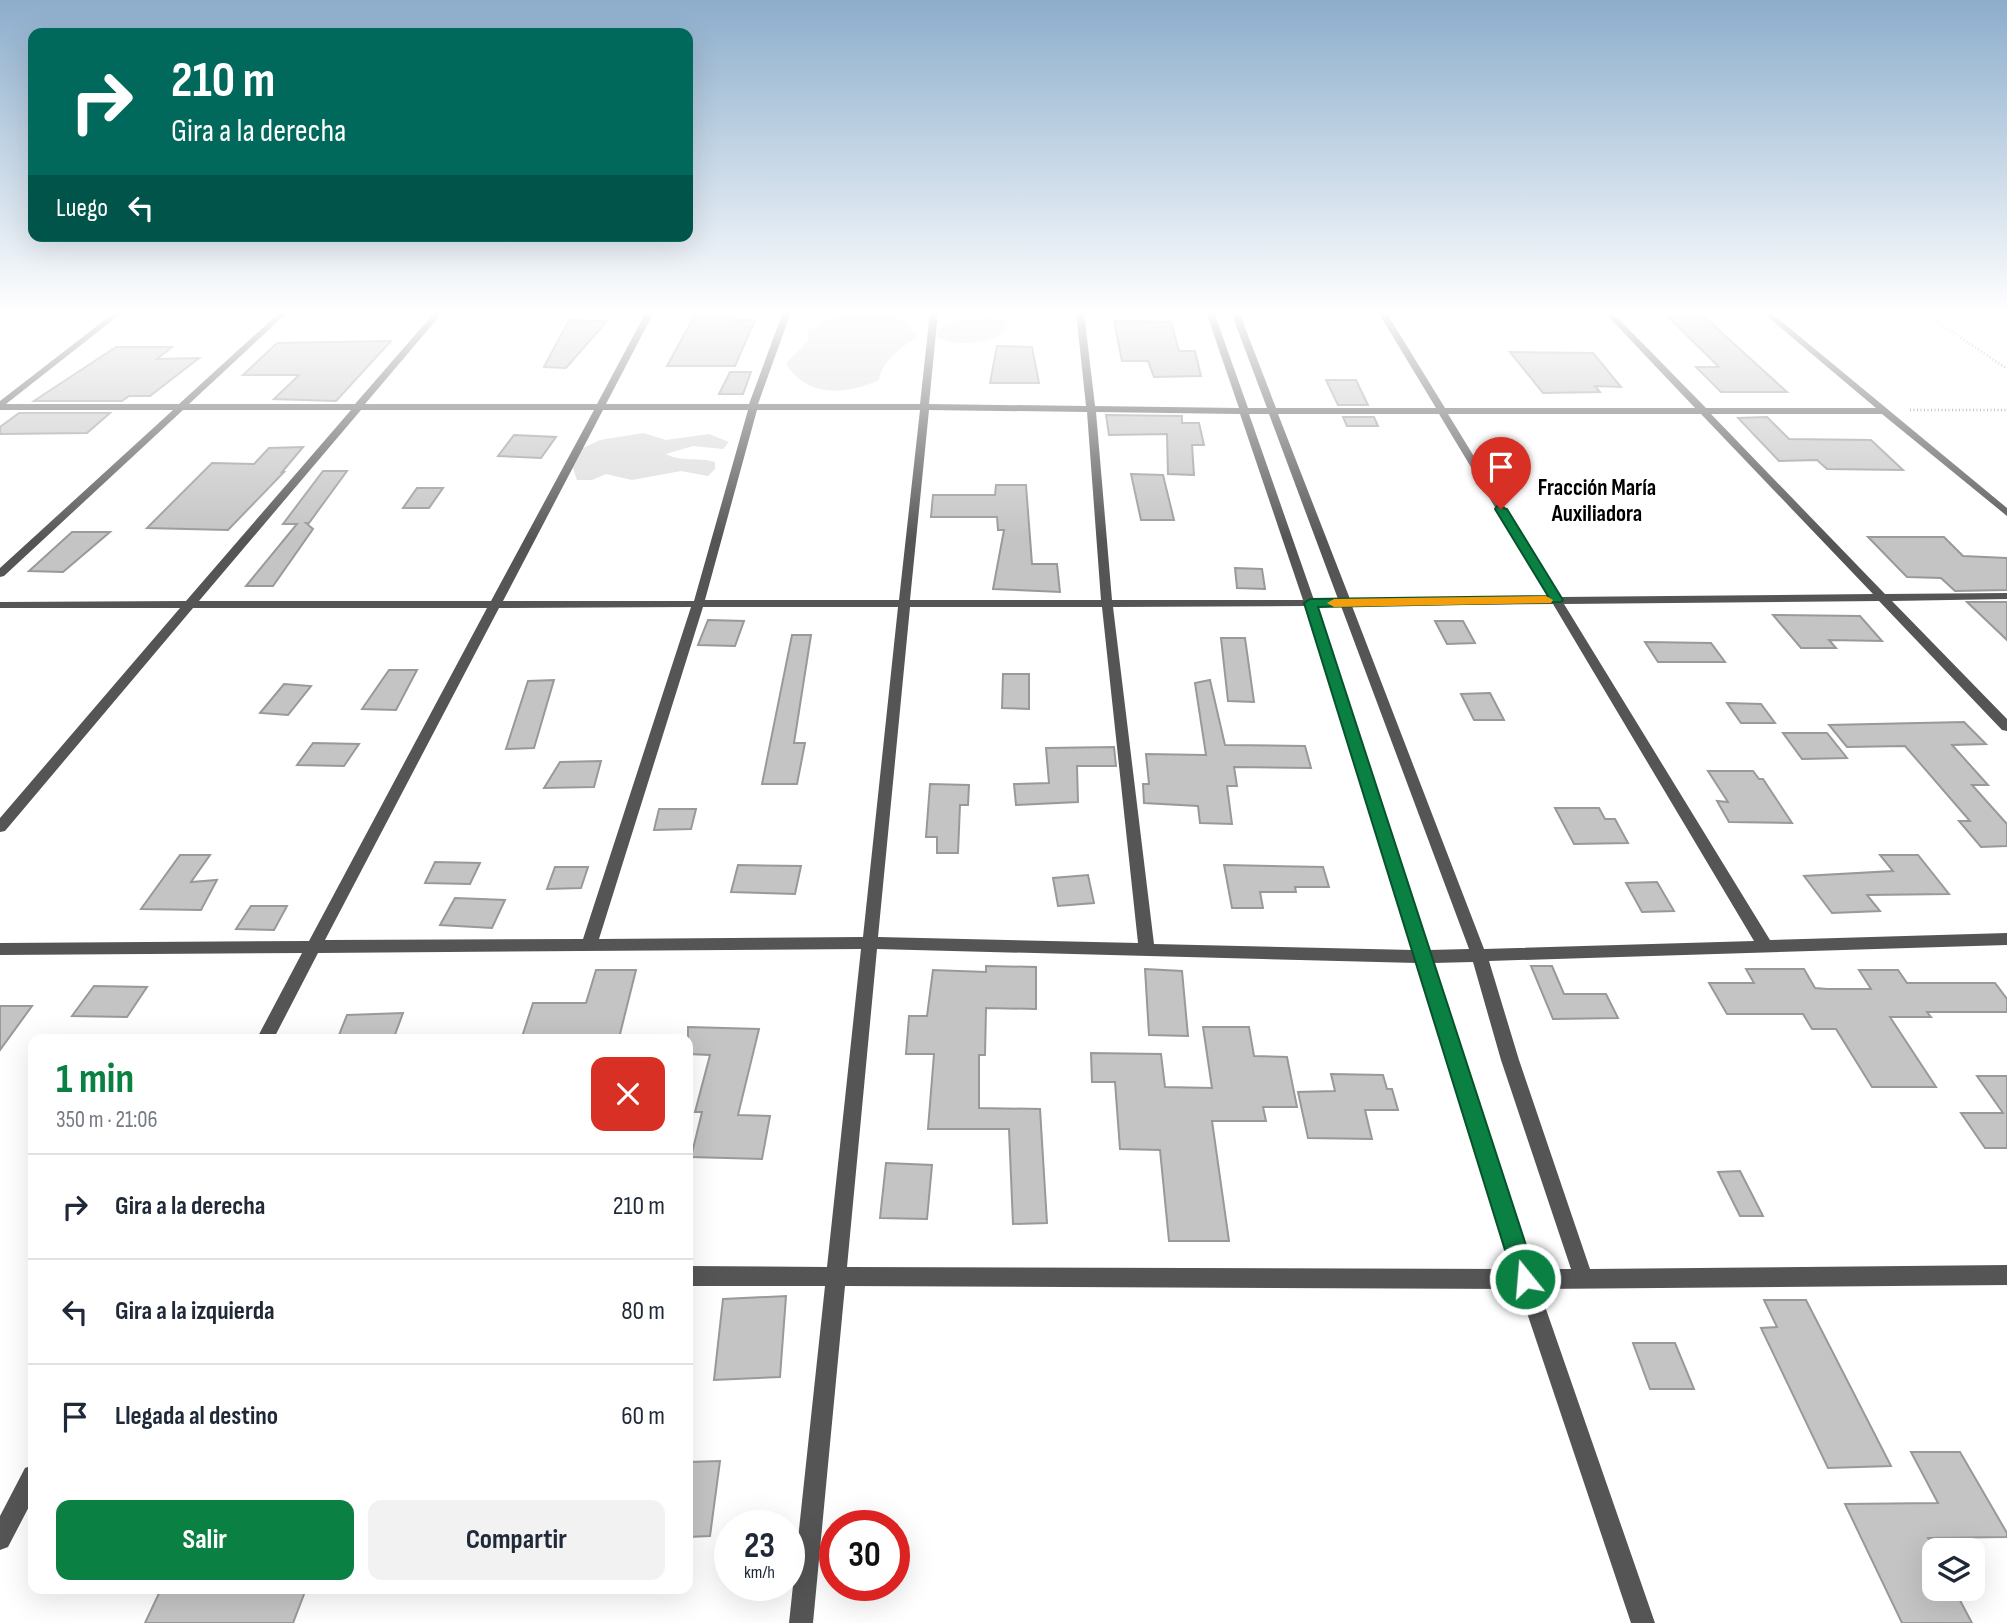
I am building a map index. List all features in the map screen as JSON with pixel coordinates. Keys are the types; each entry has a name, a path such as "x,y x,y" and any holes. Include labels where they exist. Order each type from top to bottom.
{"street":[{"path":"0,406 23,388"},
{"path":"0,574 204,388"},
{"path":"0,827 374,388"},
{"path":"267,1034 609,388"},
{"path":"589,945 698,605 760,388"},
{"path":"801,1623 926,388"},
{"path":"1089,388 1107,603 1147,950"},
{"path":"1234,388 1310,603 1525,1279 1643,1623"},
{"path":"1264,388 1479,956 1510,1060 1584,1279"},
{"path":"1428,388 1766,947"},
{"path":"1681,388 2007,727"},
{"path":"1856,388 2007,513"},
{"path":"0,406 924,407 1443,412 1884,411"},
{"path":"0,606 1346,603 2007,596"},
{"path":"0,949 870,943 1424,957 2006,940"},
{"path":"693,1276 1584,1279 2007,1275"},
{"path":"0,1539 28,1486"}],"path":[{"path":"1884,411 2007,410"}],"shaded area":[{"path":"814,388 858,388 841,390"},
{"path":"643,433 666,440 709,434 729,442 723,449 693,446 666,454 677,458 715,462 715,469 708,476 681,471 632,480 606,474 592,480 577,480 572,465 575,452 600,440"}],"building":[{"path":"54,388 161,388 150,396 129,396 122,401 34,401"},
{"path":"286,388 348,388 336,401 274,399"},
{"path":"722,388 745,388 743,394 719,394"},
{"path":"1330,388 1360,388 1368,405 1338,405"},
{"path":"1539,388 1596,388 1600,392 1543,393"},
{"path":"1717,388 1782,388 1787,392 1721,392"},
{"path":"19,413 110,413 87,433 0,434 0,427"},
{"path":"1106,415 1182,416 1182,423 1199,423 1204,445 1192,445 1194,475 1168,474 1167,434 1109,435"},
{"path":"1343,417 1374,417 1378,426 1347,426"},
{"path":"1767,417 1789,439 1871,440 1903,470 1827,469 1817,460 1779,461 1738,418"},
{"path":"514,435 556,437 541,458 498,456"},
{"path":"303,447 284,472 228,530 147,528 212,463 254,464 269,448"},
{"path":"323,471 347,471 309,523 306,523 313,529 273,586 246,586 297,524 283,524"},
{"path":"1131,474 1163,475 1174,520 1141,520"},
{"path":"996,485 1026,485 1032,564 1057,564 1060,592 993,589 1004,530 998,530 997,517 931,517 933,495 995,495"},
{"path":"417,488 443,488 429,508 403,508"},
{"path":"72,532 110,532 63,572 29,571"},
{"path":"1868,537 1944,537 1963,556 2007,558 2007,590 1955,591 1941,578 1907,577"},
{"path":"1235,568 1262,569 1265,589 1237,588"},
{"path":"1967,602 2007,602 2007,640"},
{"path":"1773,615 1860,616 1882,641 1829,640 1836,648 1801,648"},
{"path":"708,620 744,621 735,646 698,645"},
{"path":"1435,621 1463,621 1475,643 1447,644"},
{"path":"792,635 811,635 794,743 805,743 797,784 762,784"},
{"path":"1221,638 1245,638 1254,702 1228,701"},
{"path":"1645,642 1711,643 1725,662 1658,662"},
{"path":"389,670 417,670 396,710 362,709"},
{"path":"1003,674 1029,674 1029,709 1002,708"},
{"path":"554,680 534,748 506,749 528,681"},
{"path":"1210,680 1225,745 1305,746 1311,768 1234,767 1237,786 1227,786 1232,824 1200,823 1198,806 1144,803 1143,784 1149,784 1146,754 1206,755 1195,683"},
{"path":"284,684 311,686 288,715 260,713"},
{"path":"1490,693 1504,720 1474,720 1461,694"},
{"path":"1727,703 1761,704 1775,723 1741,723"},
{"path":"1964,722 1986,744 1952,745 1988,785 1972,785 2007,824 2007,846 1981,847 1959,821 1970,821 1905,746 1847,747 1829,725"},
{"path":"1783,733 1827,733 1847,758 1802,759"},
{"path":"313,743 359,744 344,766 297,765"},
{"path":"1114,747 1116,766 1077,766 1078,802 1016,805 1014,784 1049,783 1046,748"},
{"path":"601,761 594,787 544,788 560,762"},
{"path":"1708,771 1753,771 1759,779 1763,779 1792,823 1729,822 1717,801 1728,802"},
{"path":"930,784 969,785 968,805 960,805 958,853 937,853 937,837 926,837"},
{"path":"1555,808 1599,808 1605,819 1615,819 1628,843 1574,844"},
{"path":"659,809 696,809 691,829 654,830"},
{"path":"180,855 210,855 191,882 217,880 201,910 141,909"},
{"path":"1880,855 1918,855 1949,894 1867,895 1880,911 1832,913 1804,876 1893,871"},
{"path":"435,862 480,863 470,884 425,883"},
{"path":"738,865 801,866 795,894 731,892"},
{"path":"1224,865 1323,867 1329,887 1295,887 1296,892 1260,892 1263,908 1232,908"},
{"path":"555,867 588,867 581,888 547,889"},
{"path":"1088,875 1094,903 1058,906 1053,878"},
{"path":"1657,882 1674,911 1642,912 1626,883"},
{"path":"455,898 505,900 492,928 440,925"},
{"path":"251,906 287,906 274,930 236,929"},
{"path":"986,966 1036,967 1036,1009 986,1008 985,1055 979,1055 979,1108 1040,1109 1047,1223 1013,1224 1009,1129 928,1129 934,1054 906,1054 909,1016 927,1016 933,970 986,972"},
{"path":"1531,966 1552,966 1564,994 1606,994 1618,1018 1553,1019"},
{"path":"1145,969 1182,971 1188,1036 1149,1035"},
{"path":"1746,969 1804,969 1815,988 1827,989 1871,989 1859,970 1898,970 1907,983 1995,983 2007,999 2007,1012 1927,1012 1931,1017 1890,1017 1936,1087 1872,1087 1836,1029 1812,1029 1803,1014 1727,1014 1709,983 1754,983"},
{"path":"596,970 636,970 620,1034 523,1034 533,1003 586,1003"},
{"path":"94,986 147,987 127,1017 72,1016"},
{"path":"0,1006 32,1006 0,1050"},
{"path":"403,1013 395,1034 339,1034 347,1015"},
{"path":"688,1027 759,1029 738,1115 770,1116 762,1159 693,1157 702,1112 695,1112 710,1055 693,1054 693,1034 688,1034"},
{"path":"1203,1027 1249,1027 1254,1056 1287,1057 1297,1107 1263,1107 1266,1121 1212,1121 1229,1241 1169,1241 1160,1150 1120,1149 1115,1082 1092,1082 1091,1053 1161,1054 1165,1087 1212,1088"},
{"path":"1331,1074 1383,1075 1387,1089 1392,1089 1398,1110 1365,1110 1372,1139 1308,1138 1298,1092 1335,1091"},
{"path":"1977,1076 2007,1076 2007,1148 1985,1148 1961,1113 2003,1113"},
{"path":"886,1163 932,1165 927,1219 880,1218"},
{"path":"1740,1171 1763,1216 1740,1216 1718,1172"},
{"path":"786,1296 780,1377 714,1380 723,1299"},
{"path":"1764,1300 1806,1300 1891,1466 1828,1468 1761,1328 1777,1327"},
{"path":"1633,1343 1675,1343 1694,1389 1650,1389"},
{"path":"1911,1452 1960,1452 2007,1537 1922,1538 1922,1601 1960,1601 1972,1623 1902,1623 1845,1504 1938,1503"},
{"path":"720,1461 710,1536 693,1537 693,1462"},
{"path":"159,1594 304,1594 293,1623 145,1623"}],"slow traffic":[{"path":"1334,603 1546,600"}],"district":[{"name":"Fracción María Auxiliadora","path":"1597,501"}],"route":[{"path":"1501,509 1556,600 1310,603 1525,1279"}]}
